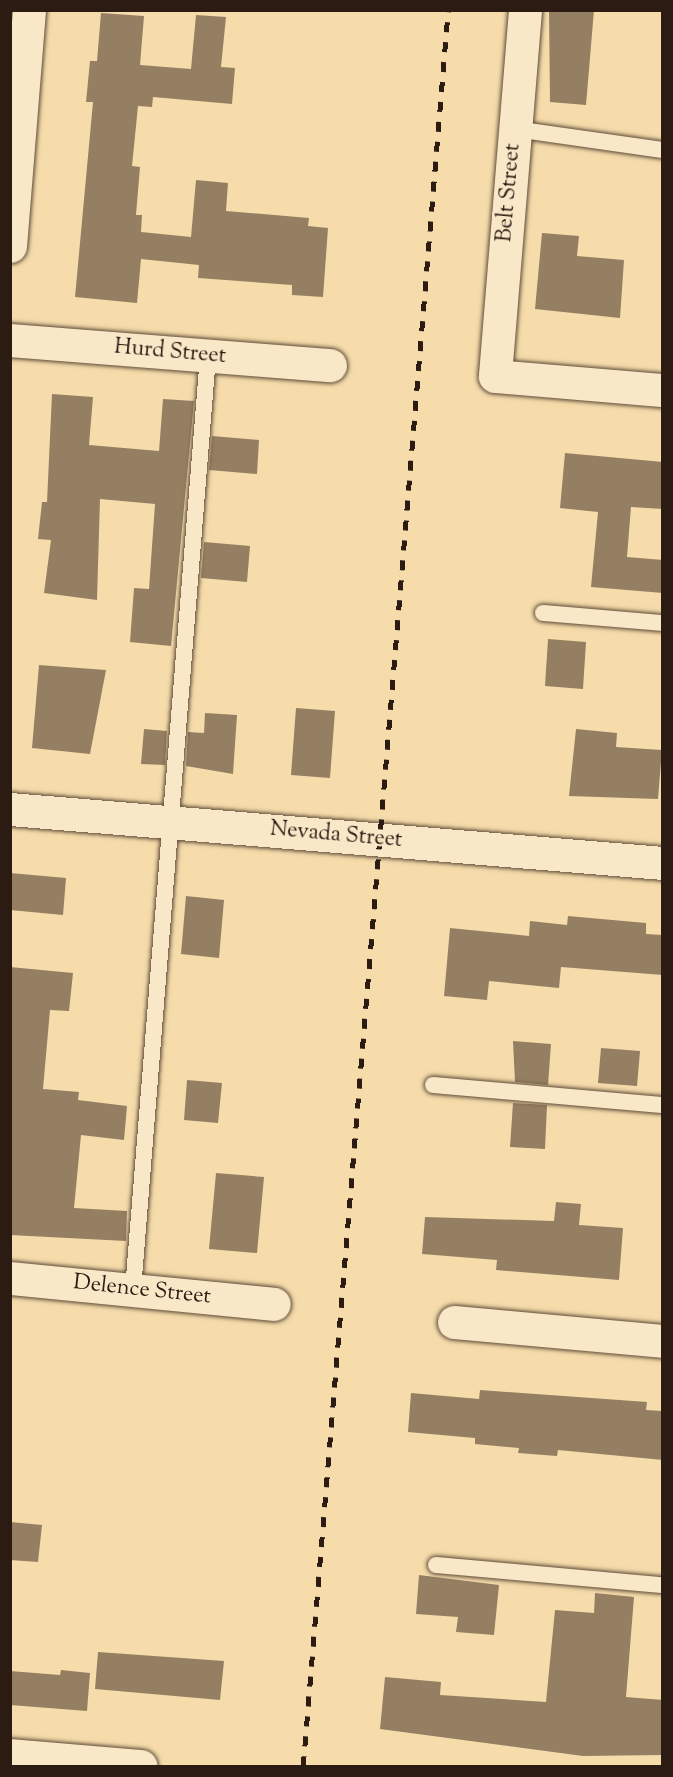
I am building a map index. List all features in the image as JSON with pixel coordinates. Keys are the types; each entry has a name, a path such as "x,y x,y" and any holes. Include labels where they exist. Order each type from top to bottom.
{"street":[{"path":"10,246 28,10"},
{"name":"Belt Street","path":"525,10 495,376 663,390"},
{"name":"Hurd Street","path":"10,340 330,365"},
{"name":"Nevada Street","path":"10,809 663,863"},
{"name":"Delence Street","path":"10,1278 274,1304"},
{"path":"454,1322 663,1341"},
{"path":"10,1755 126,1766"}],"lane":[{"path":"515,129 663,150"},
{"path":"133,1290 168,822 208,356"},
{"path":"543,613 663,623"},
{"path":"433,1085 663,1105"},
{"path":"436,1565 663,1585"}],"building":[{"path":"549,10 594,10 586,105 550,102"},
{"path":"101,13 144,16 140,65 191,69 196,15 226,17 221,67 235,68 232,104 153,97 152,107 138,106 132,166 140,167 136,215 142,215 141,232 191,237 196,180 228,183 226,211 309,218 308,226 328,228 323,297 292,295 292,285 198,278 199,265 141,259 137,303 75,297 93,102 86,102 90,61 97,61"},
{"path":"542,233 579,236 577,256 624,260 620,318 535,309"},
{"path":"52,394 93,397 89,445 159,451 163,399 194,401 171,646 130,642 134,588 149,589 155,504 100,499 97,600 44,593 51,540 38,539 42,502 47,502"},
{"path":"212,436 259,440 257,474 209,470"},
{"path":"565,453 663,462 663,509 631,507 627,557 663,560 663,593 591,587 598,512 560,508"},
{"path":"204,542 250,546 247,582 201,578"},
{"path":"548,639 586,642 583,689 545,686"},
{"path":"39,665 106,670 90,754 32,748"},
{"path":"296,708 335,711 330,778 291,775"},
{"path":"205,713 237,715 233,774 186,766 188,732 204,733"},
{"path":"144,729 167,731 165,765 141,764"},
{"path":"576,729 617,733 616,747 662,750 658,799 569,796"},
{"path":"10,873 66,878 63,915 10,910"},
{"path":"186,896 224,900 219,958 181,954"},
{"path":"568,916 646,923 646,934 663,935 663,975 561,967 559,988 489,981 487,1000 444,996 450,928 529,936 530,921 567,925"},
{"path":"10,967 73,973 69,1011 50,1010 43,1089 79,1092 78,1100 127,1106 124,1140 81,1135 74,1208 127,1211 126,1241 10,1235"},
{"path":"513,1041 551,1044 548,1085 515,1082"},
{"path":"601,1048 640,1051 637,1086 598,1083"},
{"path":"187,1080 222,1083 218,1123 184,1120"},
{"path":"513,1103 547,1105 545,1149 510,1147"},
{"path":"216,1173 264,1177 257,1253 209,1249"},
{"path":"556,1202 581,1204 579,1225 623,1228 619,1280 496,1270 497,1260 422,1254 425,1217 554,1221"},
{"path":"480,1390 647,1402 646,1410 663,1411 663,1460 558,1450 557,1456 518,1453 519,1448 475,1444 475,1438 408,1432 411,1393 479,1399"},
{"path":"10,1522 42,1525 38,1562 10,1560"},
{"path":"419,1575 499,1585 494,1635 456,1632 458,1617 416,1614"},
{"path":"595,1593 634,1597 626,1697 663,1700 663,1755 583,1756 380,1729 385,1677 441,1682 440,1695 546,1702 555,1610 594,1613"},
{"path":"98,1652 224,1661 220,1700 95,1689"},
{"path":"61,1670 90,1673 87,1711 10,1705 10,1671 60,1675"}],"railway":[{"path":"303,1766 448,10"}]}
